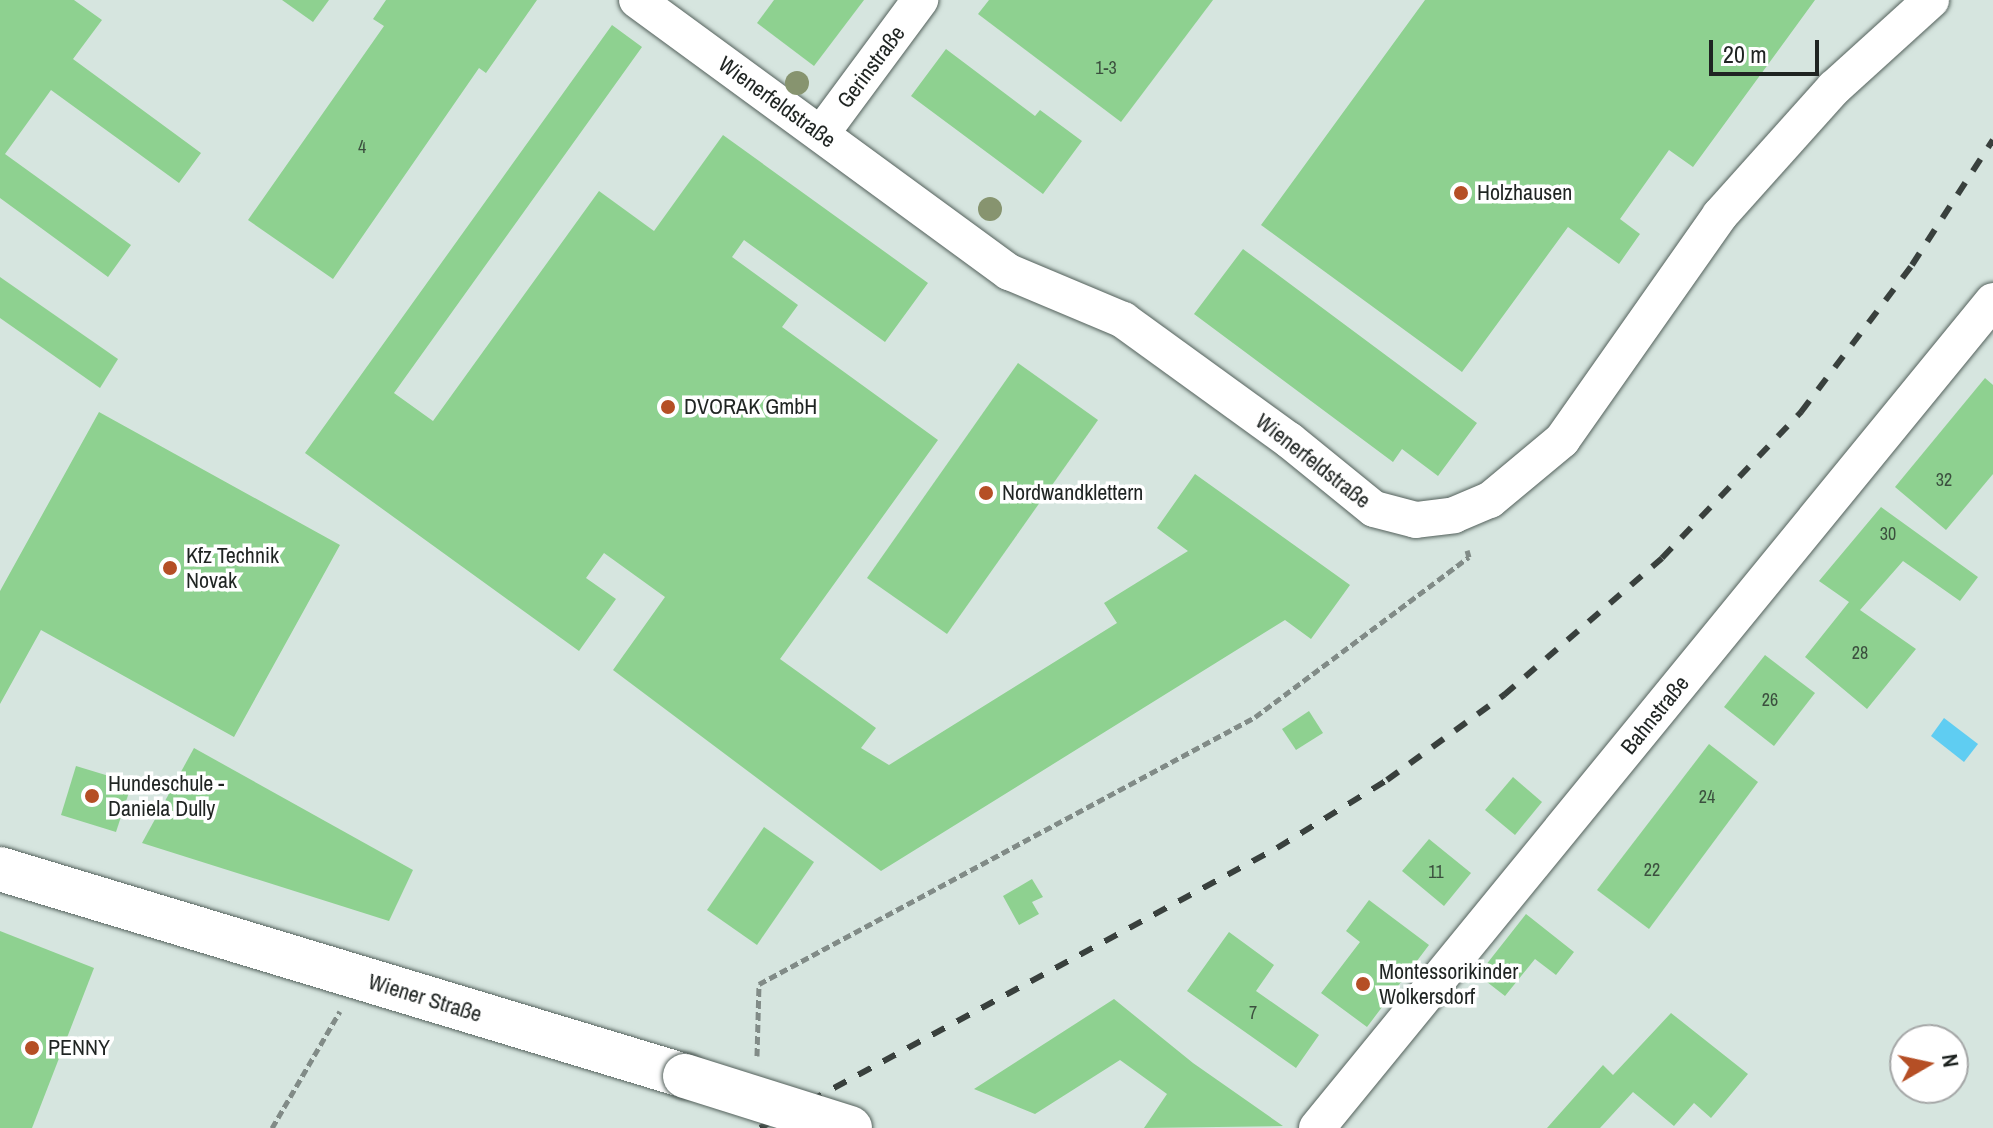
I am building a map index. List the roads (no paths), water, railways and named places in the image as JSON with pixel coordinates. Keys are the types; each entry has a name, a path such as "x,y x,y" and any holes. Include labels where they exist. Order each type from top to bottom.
{"main road":[{"name":"Wiener Straße","path":"0,869 850,1128"}],"street":[{"name":"Wienerfeldstraße","path":"637,0 1009,272 1145,334 1374,509 1416,520 1454,515 1490,500 1562,440 1720,215 1834,88 1931,0"},
{"name":"Gerinstraße","path":"821,134 920,0"},
{"name":"Bahnstraße","path":"1317,1128 1993,301"}],"water":[{"path":"1944,718 1978,744 1964,762 1931,736"}],"railway":[{"path":"760,1128 1277,848 1387,780 1504,695 1662,558 1801,412 1912,265 1993,140"}],"place":[{"name":"Holzhausen","path":"1461,193"},
{"name":"DVORAK GmbH","path":"668,407"},
{"name":"Nordwandklettern","path":"986,493"},
{"name":"Kfz Technik Novak","path":"170,568"},
{"name":"Hundeschule - Daniela Dully","path":"92,796"},
{"name":"Montessorikinder Wolkersdorf","path":"1363,984"},
{"name":"PENNY","path":"32,1048"}]}
